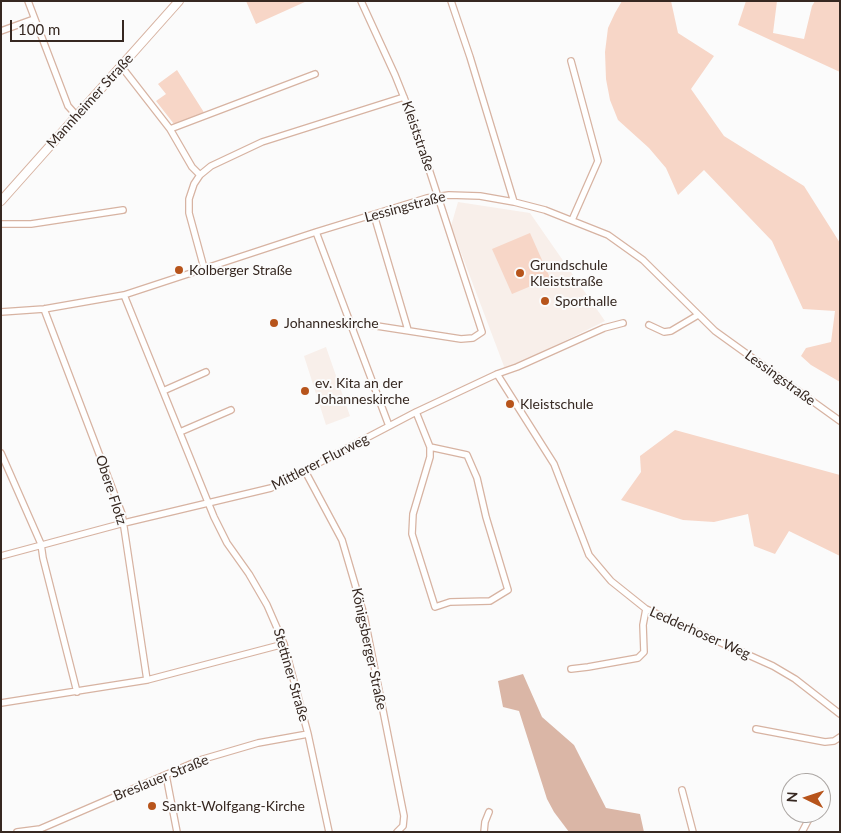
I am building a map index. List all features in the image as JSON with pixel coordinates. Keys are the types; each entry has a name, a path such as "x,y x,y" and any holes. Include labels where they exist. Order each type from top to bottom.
{"street":[{"path":"28,1 68,106 77,116"},
{"name":"Mannheimer Straße","path":"1,200 179,1"},
{"name":"Kleiststraße","path":"361,1 404,97 424,152 482,332 473,338 461,339 408,330"},
{"path":"451,1 514,202"},
{"path":"1,31 34,19"},
{"path":"571,61 598,161 572,220"},
{"path":"122,66 170,128 192,167 200,175"},
{"path":"170,128 315,74"},
{"path":"204,268 189,213 189,199 194,184 200,175 211,166 262,142 404,97"},
{"name":"Lessingstraße","path":"1,312 44,309 124,295 316,232 437,196 473,196 514,202 545,210 608,235 643,260 715,330 840,421"},
{"path":"1,224 31,224 123,210"},
{"path":"351,324 408,330 374,215"},
{"path":"316,232 389,426"},
{"path":"124,295 209,504"},
{"name":"Obere Flotz","path":"44,309 122,514 147,680"},
{"path":"648,325 664,332 671,331 698,315"},
{"name":"Mittlerer Flurweg","path":"1,556 124,523 271,488 305,472 416,412 497,374 518,367 604,328 623,322"},
{"path":"163,391 206,372"},
{"name":"Ledderhoser Weg","path":"497,374 554,464 590,555 611,580 646,609 772,666 795,679 840,714"},
{"path":"180,432 231,410"},
{"path":"416,412 430,447 429,462 413,514 412,534 435,607 450,602 490,601 508,590 486,517 477,478 467,455 430,447"},
{"path":"1,453 41,544 77,692"},
{"name":"Königsberger Straße","path":"305,472 342,540 364,615 404,816 403,826 397,832"},
{"name":"Stettiner Straße","path":"209,504 227,543 267,604 284,644 308,734 329,832"},
{"path":"571,669 638,658 644,652 643,626 646,609"},
{"path":"1,703 147,680 284,644"},
{"path":"756,728 825,742 834,741 840,737"},
{"name":"Breslauer Straße","path":"17,832 40,830 200,760 258,743 308,734"},
{"path":"166,775 177,832"},
{"path":"682,790 693,832"},
{"path":"484,832 484,822 489,812"}],"shaded area":[{"path":"246,1 307,1 256,24"},
{"path":"622,1 671,1 678,33 714,56 691,89 724,136 804,186 840,243 840,382 811,365 801,356 806,348 831,342 835,311 803,309 772,241 704,170 678,195 666,168 649,148 618,120 610,100 606,79 605,52 608,28"},
{"path":"746,1 777,1 773,33 804,39 815,1 840,1 840,72 738,25"},
{"path":"177,70 205,114 174,124 156,101 166,94 158,84"},
{"name":"Grundschule Kleiststraße","path":"458,202 530,213 605,321 505,369 451,226"},
{"path":"530,233 550,278 512,294 492,249"},
{"path":"326,347 350,416 326,425 304,356"},
{"path":"675,430 840,475 840,556 789,531 775,554 754,546 748,514 714,522 683,520 621,500 641,472 640,456"},
{"path":"523,674 542,717 574,745 606,808 640,814 644,832 569,832 547,799 519,711 503,707 498,681"}],"place":[{"name":"Kolberger Straße","path":"179,270"},
{"name":"Grundschule Kleiststraße","path":"520,273"},
{"name":"Sporthalle","path":"545,301"},
{"name":"Johanneskirche","path":"274,323"},
{"name":"ev. Kita an der Johanneskirche","path":"305,391"},
{"name":"Kleistschule","path":"510,404"},
{"name":"Sankt-Wolfgang-Kirche","path":"152,806"}]}
